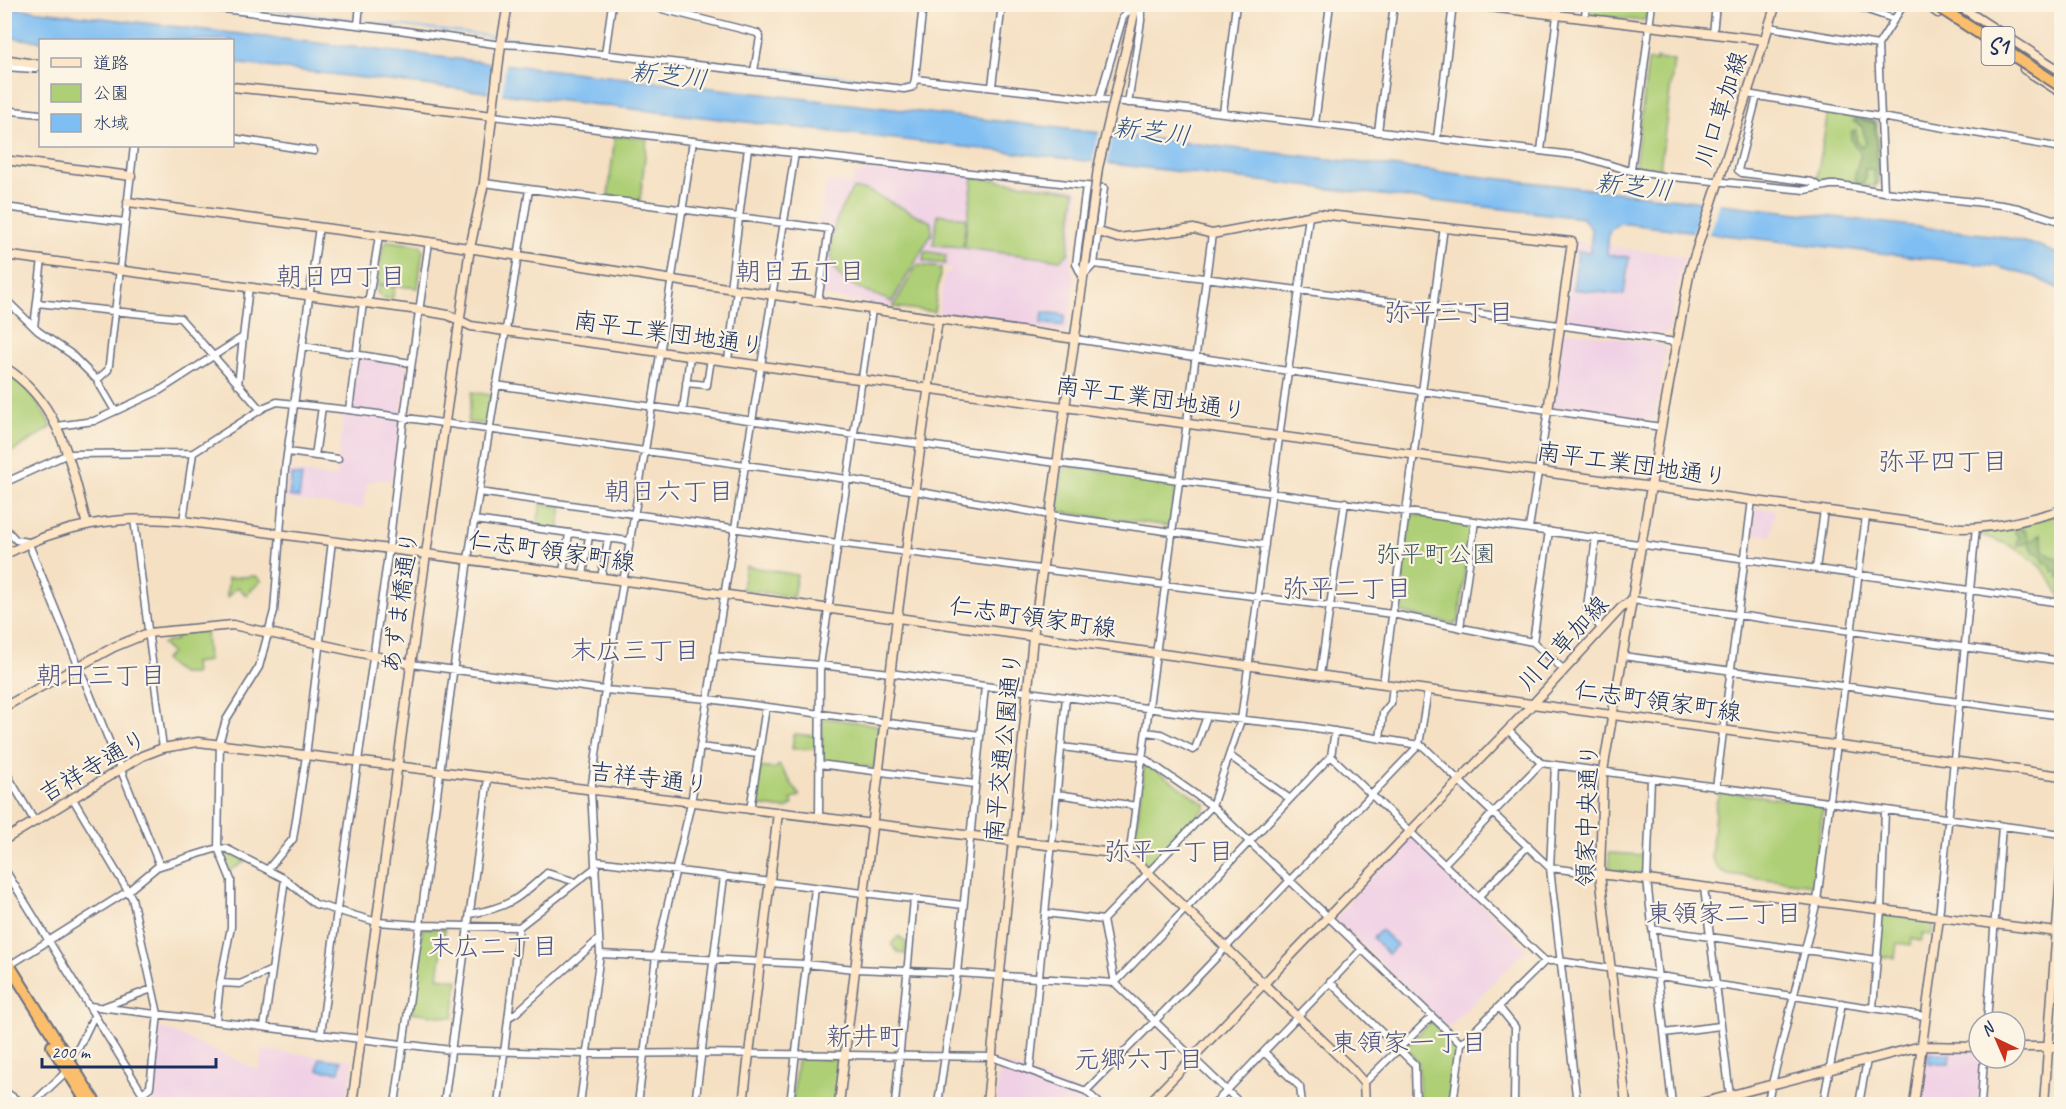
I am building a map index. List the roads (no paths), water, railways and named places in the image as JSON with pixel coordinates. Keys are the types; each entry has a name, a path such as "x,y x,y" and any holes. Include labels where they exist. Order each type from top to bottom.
{"highway":[{"name":"S1","path":"1949,4 2061,78"},
{"name":"S1","path":"1939,8 2061,87"},
{"path":"6,966 96,1104"},
{"path":"6,966 88,1104"}],"street":[{"path":"181,4 358,25 501,47 605,54 904,89 913,87 915,79 923,4"},
{"path":"254,13 255,4"},
{"path":"358,25 360,4"},
{"path":"501,47 508,4"},
{"path":"605,54 612,4"},
{"path":"992,86 1002,4"},
{"path":"1100,100 1123,17 1135,4 1141,12 1141,21 1128,103"},
{"name":"南平交通公園通り","path":"987,1104 1033,636 1103,146 1135,4"},
{"path":"1223,113 1236,4"},
{"path":"1315,124 1330,4"},
{"path":"1378,132 1394,4"},
{"path":"1437,138 1453,4"},
{"path":"1465,4 1525,8 1585,19 1765,40"},
{"path":"1585,19 1586,4"},
{"path":"1631,170 1652,4"},
{"path":"1713,34 1716,4"},
{"name":"川口草加線","path":"1148,1104 1533,704 1601,628 1632,600 1660,427 1687,283 1696,247 1776,4"},
{"path":"1850,4 1894,19"},
{"path":"1884,192 1878,45 1904,4"},
{"path":"1926,4 1948,10 1949,4"},
{"path":"1956,4 2061,72"},
{"path":"645,5 757,33 760,37 754,71"},
{"path":"1939,8 2061,93"},
{"path":"1540,151 1557,15"},
{"path":"1769,27 1878,45"},
{"name":"あずま橋通り","path":"352,1104 426,554 470,248 484,183 501,47"},
{"path":"4,58 39,65"},
{"path":"4,67 34,69 39,66"},
{"path":"915,79 992,86 1581,156 1631,170 1717,185 1805,189 1840,185 2010,206 2061,221"},
{"path":"234,87 370,101 748,148 1086,186 1105,189 1094,264 1083,277 1076,264 1086,186"},
{"path":"1747,94 2061,148"},
{"path":"1757,96 1738,170 1742,174 1812,182 1820,187"},
{"path":"4,110 39,114"},
{"path":"234,138 314,152"},
{"path":"580,1104 600,954 591,791 605,690 693,141"},
{"path":"97,380 108,370 109,365 134,147"},
{"path":"728,360 739,217 748,148"},
{"path":"638,1104 656,956 691,803 795,153"},
{"path":"4,160 131,176"},
{"path":"484,183 829,229 818,301"},
{"path":"395,1104 468,559 529,190"},
{"path":"128,202 470,248 1660,427"},
{"path":"4,207 125,222"},
{"path":"1099,232 1118,238 1194,229 1212,234 1319,214 1572,242 1529,528"},
{"path":"1103,920 1212,806 1241,720 1309,216"},
{"path":"216,1021 220,983 231,927 231,880 218,848 220,744 226,720 259,667 274,611 288,452 319,227"},
{"path":"1383,684 1444,227"},
{"path":"1212,234 1129,857 1350,1067 1364,1083 1365,1104"},
{"path":"349,410 356,354 379,236"},
{"path":"321,1034 429,242"},
{"name":"南平工業団地通り","path":"4,255 419,310 448,315 471,326 1947,527 1976,527 2033,518 2061,510"},
{"path":"34,327 42,259"},
{"path":"1094,264 1433,307 1676,342"},
{"path":"238,385 249,287"},
{"path":"4,298 34,327 71,354 97,380 115,411"},
{"path":"37,303 180,318 260,410"},
{"path":"819,818 820,664 872,310"},
{"path":"839,1104 890,673 938,319"},
{"path":"57,426 94,421 159,391 243,337"},
{"path":"302,346 411,363"},
{"path":"683,410 690,355"},
{"path":"686,383 707,385 711,358"},
{"path":"4,366 37,393 45,403 68,454 87,525"},
{"path":"496,385 2061,603"},
{"path":"4,483 68,454 193,453 260,410 277,402 404,417 847,479 1050,515 1265,544"},
{"path":"315,456 322,407"},
{"path":"288,452 338,459"},
{"path":"183,521 193,453"},
{"path":"479,492 837,543 1392,614 1533,642 1564,670"},
{"path":"1716,788 1752,500"},
{"path":"1320,675 1345,502"},
{"path":"1816,569 1824,510"},
{"path":"1767,1104 1817,901 1866,516"},
{"path":"134,519 164,748"},
{"name":"仁志町領家町線","path":"4,555 28,542 87,525 134,519 183,521 2061,776"},
{"path":"474,520 629,541"},
{"path":"1460,628 1475,521"},
{"path":"4,527 16,540 28,542 160,866"},
{"path":"1914,1104 1939,918 1976,527"},
{"path":"1533,642 1550,531"},
{"path":"563,572 569,534"},
{"path":"583,575 589,536"},
{"path":"1596,537 1587,608 1601,628"},
{"path":"601,578 608,538"},
{"path":"268,869 293,839 306,756 332,541"},
{"path":"1632,600 2061,661"},
{"name":"領家中央通り","path":"1626,1104 1600,874 1603,771 1632,600"},
{"path":"1611,618 1619,619 1628,625"},
{"path":"4,707 133,638 148,633 233,625 411,664 605,690 708,699 980,735"},
{"path":"714,656 820,664 1335,731 1419,745 1459,780 1550,868 2059,932"},
{"path":"1623,656 2061,716"},
{"path":"1380,738 1383,713 1391,703 1393,685"},
{"path":"938,1104 957,973 985,686"},
{"path":"1086,1091 1155,1022 1419,745 1428,690"},
{"path":"1030,1070 1066,697"},
{"path":"750,810 766,707"},
{"path":"1146,732 1161,734 1193,750 1196,749 1207,716"},
{"path":"1508,730 1541,763 2061,834"},
{"path":"600,954 1115,983 1331,756 1335,731"},
{"name":"吉祥寺通り","path":"4,840 142,756 164,748 198,742 1129,857"},
{"path":"700,747 758,754"},
{"path":"1062,747 1143,757 1212,806 1461,1044"},
{"path":"1230,756 1290,799"},
{"path":"1331,756 1545,961 1560,961 1925,1016"},
{"path":"1444,864 1541,763"},
{"path":"819,764 975,784"},
{"path":"1555,765 1550,868 1577,1104"},
{"path":"4,769 35,822"},
{"path":"444,1104 488,778"},
{"path":"1651,778 1647,880 1672,1104"},
{"path":"1057,795 1136,806"},
{"path":"73,799 129,891 158,1014 150,1087 142,1093"},
{"path":"1873,1008 1881,909 1885,811"},
{"path":"743,1104 778,813"},
{"path":"1988,1010 2002,826"},
{"path":"1478,897 1528,846"},
{"path":"6,966 129,891 160,866 218,848 227,849 268,869 285,879 315,904 377,922 519,927 596,864 676,871 963,905"},
{"path":"2044,1104 2059,932 2061,860"},
{"path":"4,868 149,1104"},
{"path":"470,914 496,909 517,899 548,873 576,882"},
{"path":"695,1104 724,877"},
{"path":"264,1027 285,879"},
{"path":"790,1104 815,888"},
{"path":"1704,888 1730,1096"},
{"path":"895,1104 914,899"},
{"path":"1045,913 1103,920"},
{"path":"1103,920 1115,983 1241,1104"},
{"path":"498,1104 519,927"},
{"path":"1652,929 1877,960"},
{"path":"509,1017 599,939"},
{"path":"1214,1104 1362,949"},
{"path":"1453,1104 1461,1044 1545,961"},
{"path":"220,983 240,984 272,970"},
{"path":"1330,982 1415,1065 1416,1104"},
{"path":"102,1007 152,989"},
{"path":"1823,1104 1842,1003"},
{"path":"90,1006 451,1050 586,1054 701,1053 992,1057 1086,1091 1100,1104"},
{"path":"1499,1006 1515,1028 1514,1104"},
{"path":"67,1057 79,1047 94,1016"},
{"path":"1364,1083 1432,1016"},
{"path":"1664,1033 1720,1026"},
{"path":"1697,1104 1921,1046 1967,1047"},
{"path":"2027,1047 2061,1047"},
{"path":"1264,1052 1300,1087 1302,1104"},
{"path":"1859,1104 1867,1060"},
{"path":"1981,1104 1983,1070"},
{"path":"32,1104 67,1071"},
{"path":"4,1090 23,1104"}],"water":[{"path":"5,7 1999,236 2040,246 2061,256 2061,290 2035,277 1995,266 1619,223 1609,232 1607,253 1629,257 1624,295 1573,289 1578,251 1590,251 1592,230 1583,218 234,63 234,39 39,39 39,41 5,37"},
{"path":"1043,312 1065,315 1063,326 1041,323"},
{"path":"292,475 302,476 299,498 289,496"},
{"path":"1381,930 1397,945 1388,954 1373,938"},
{"path":"1929,1053 1951,1053 1950,1063 1929,1063"},
{"path":"319,1058 341,1061 339,1072 318,1070"}],"waterway":[{"path":"221,4 357,20"},
{"path":"361,21 500,37"},
{"path":"504,37 604,49"},
{"name":"新芝川","path":"609,50 753,66"},
{"path":"758,66 908,84"}],"district":[{"name":"朝日五丁目","path":"800,271"},
{"name":"朝日四丁目","path":"341,276"},
{"name":"弥平三丁目","path":"1449,312"},
{"name":"弥平四丁目","path":"1943,461"},
{"name":"朝日六丁目","path":"669,491"},
{"name":"弥平二丁目","path":"1347,588"},
{"name":"末広三丁目","path":"635,650"},
{"name":"朝日三丁目","path":"101,675"},
{"name":"弥平一丁目","path":"1169,851"},
{"name":"東領家二丁目","path":"1724,913"},
{"name":"末広二丁目","path":"493,946"},
{"name":"新井町","path":"865,1036"},
{"name":"東領家一丁目","path":"1409,1042"},
{"name":"元郷六丁目","path":"1139,1059"}],"park label":[{"name":"弥平町公園","path":"1436,554"}]}
